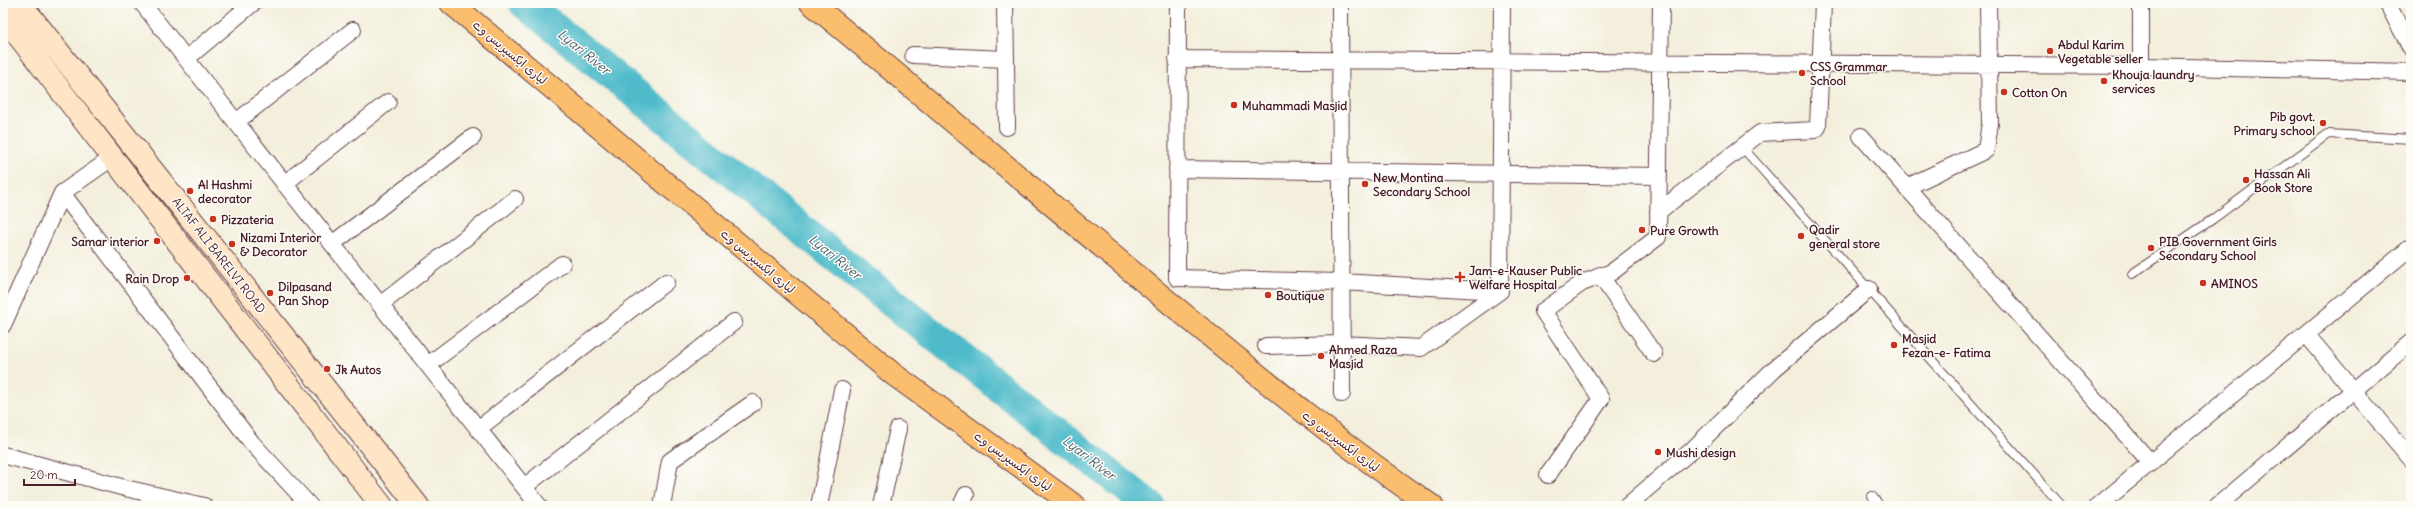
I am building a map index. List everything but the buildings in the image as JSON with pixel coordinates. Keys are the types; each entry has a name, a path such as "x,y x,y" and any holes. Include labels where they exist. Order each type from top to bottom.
{"highway":[{"name":"لیاری ایکسپریس وے","path":"451,3 893,374 1075,506"},
{"name":"لیاری ایکسپریس وے","path":"811,3 948,120 1274,389 1362,458 1432,506"}],"main road":[{"name":"ALTAF ALI BARELVI ROAD","path":"20,3 418,506"},
{"name":"ALTAF ALI BARELVI ROAD","path":"3,16 382,506"}],"street":[{"path":"142,3 539,506"},
{"path":"186,59 253,3"},
{"path":"1005,3 1007,127"},
{"path":"1178,3 1177,278 1341,282 1500,291"},
{"path":"1340,3 1342,394"},
{"path":"1500,291 1502,3"},
{"path":"1548,475 1601,399 1543,311 1582,283 1600,275 1612,272 1658,237 1661,3"},
{"path":"1658,212 1760,133 1815,130 1818,127 1823,3"},
{"path":"1907,187 1986,150 1990,123 1988,3"},
{"path":"2141,3 2141,66"},
{"path":"2387,3 2411,48"},
{"path":"236,122 353,30"},
{"path":"913,56 1006,59"},
{"path":"1178,59 2141,66 2411,72"},
{"path":"284,184 388,102"},
{"path":"1861,136 2151,463"},
{"path":"332,244 473,137"},
{"path":"3,325 62,192 112,158"},
{"path":"1177,169 1659,176"},
{"path":"62,192 252,443 310,506"},
{"path":"380,305 515,199"},
{"path":"2098,506 2411,247"},
{"path":"428,365 562,264"},
{"path":"1600,275 1654,354"},
{"path":"478,429 666,282"},
{"path":"1627,506 1692,450 1774,369 1869,289"},
{"path":"1266,346 1341,344 1421,348 1500,291"},
{"path":"524,487 734,322"},
{"path":"2306,334 2411,460"},
{"path":"2217,506 2411,342"},
{"path":"819,506 842,390"},
{"path":"662,506 670,461 753,403"},
{"path":"881,506 898,430"},
{"path":"3,455 125,488 204,506"}],"lane":[{"path":"2132,274 2213,219 2328,134 2411,139"},
{"path":"1742,147 2062,506"},
{"path":"1872,496 1880,506"}],"waterway":[{"name":"Lyari River","path":"524,3 855,273 1150,506"}],"place":[{"name":"Abdul Karim Vegetable seller","path":"2050,51"},
{"name":"CSS Grammar School","path":"1802,73"},
{"name":"Khouja laundry services","path":"2104,81"},
{"name":"Cotton On","path":"2004,92"},
{"name":"Muhammadi Masjid","path":"1234,105"},
{"name":"Pib govt. Primary school","path":"2323,123"},
{"name":"Hassan Ali Book Store","path":"2246,180"},
{"name":"New Montina Secondary School","path":"1365,184"},
{"name":"Al Hashmi decorator","path":"190,191"},
{"name":"Pizzateria","path":"213,219"},
{"name":"Pure Growth","path":"1642,230"},
{"name":"Qadir general store","path":"1801,236"},
{"name":"Samar interior","path":"157,241"},
{"name":"Nizami Interior & Decorator","path":"232,244"},
{"name":"PIB Government Girls Secondary School","path":"2151,248"},
{"name":"Jam-e-Kauser Public Welfare Hospital","path":"1460,277"},
{"name":"Rain Drop","path":"187,278"},
{"name":"AMINOS","path":"2203,283"},
{"name":"Dilpasand Pan Shop","path":"270,293"},
{"name":"Boutique","path":"1268,295"},
{"name":"Masjid Fezan-e- Fatima","path":"1894,345"},
{"name":"Ahmed Raza Masjid","path":"1321,356"},
{"name":"Jk Autos","path":"327,369"},
{"name":"Mushi design","path":"1658,452"}]}
